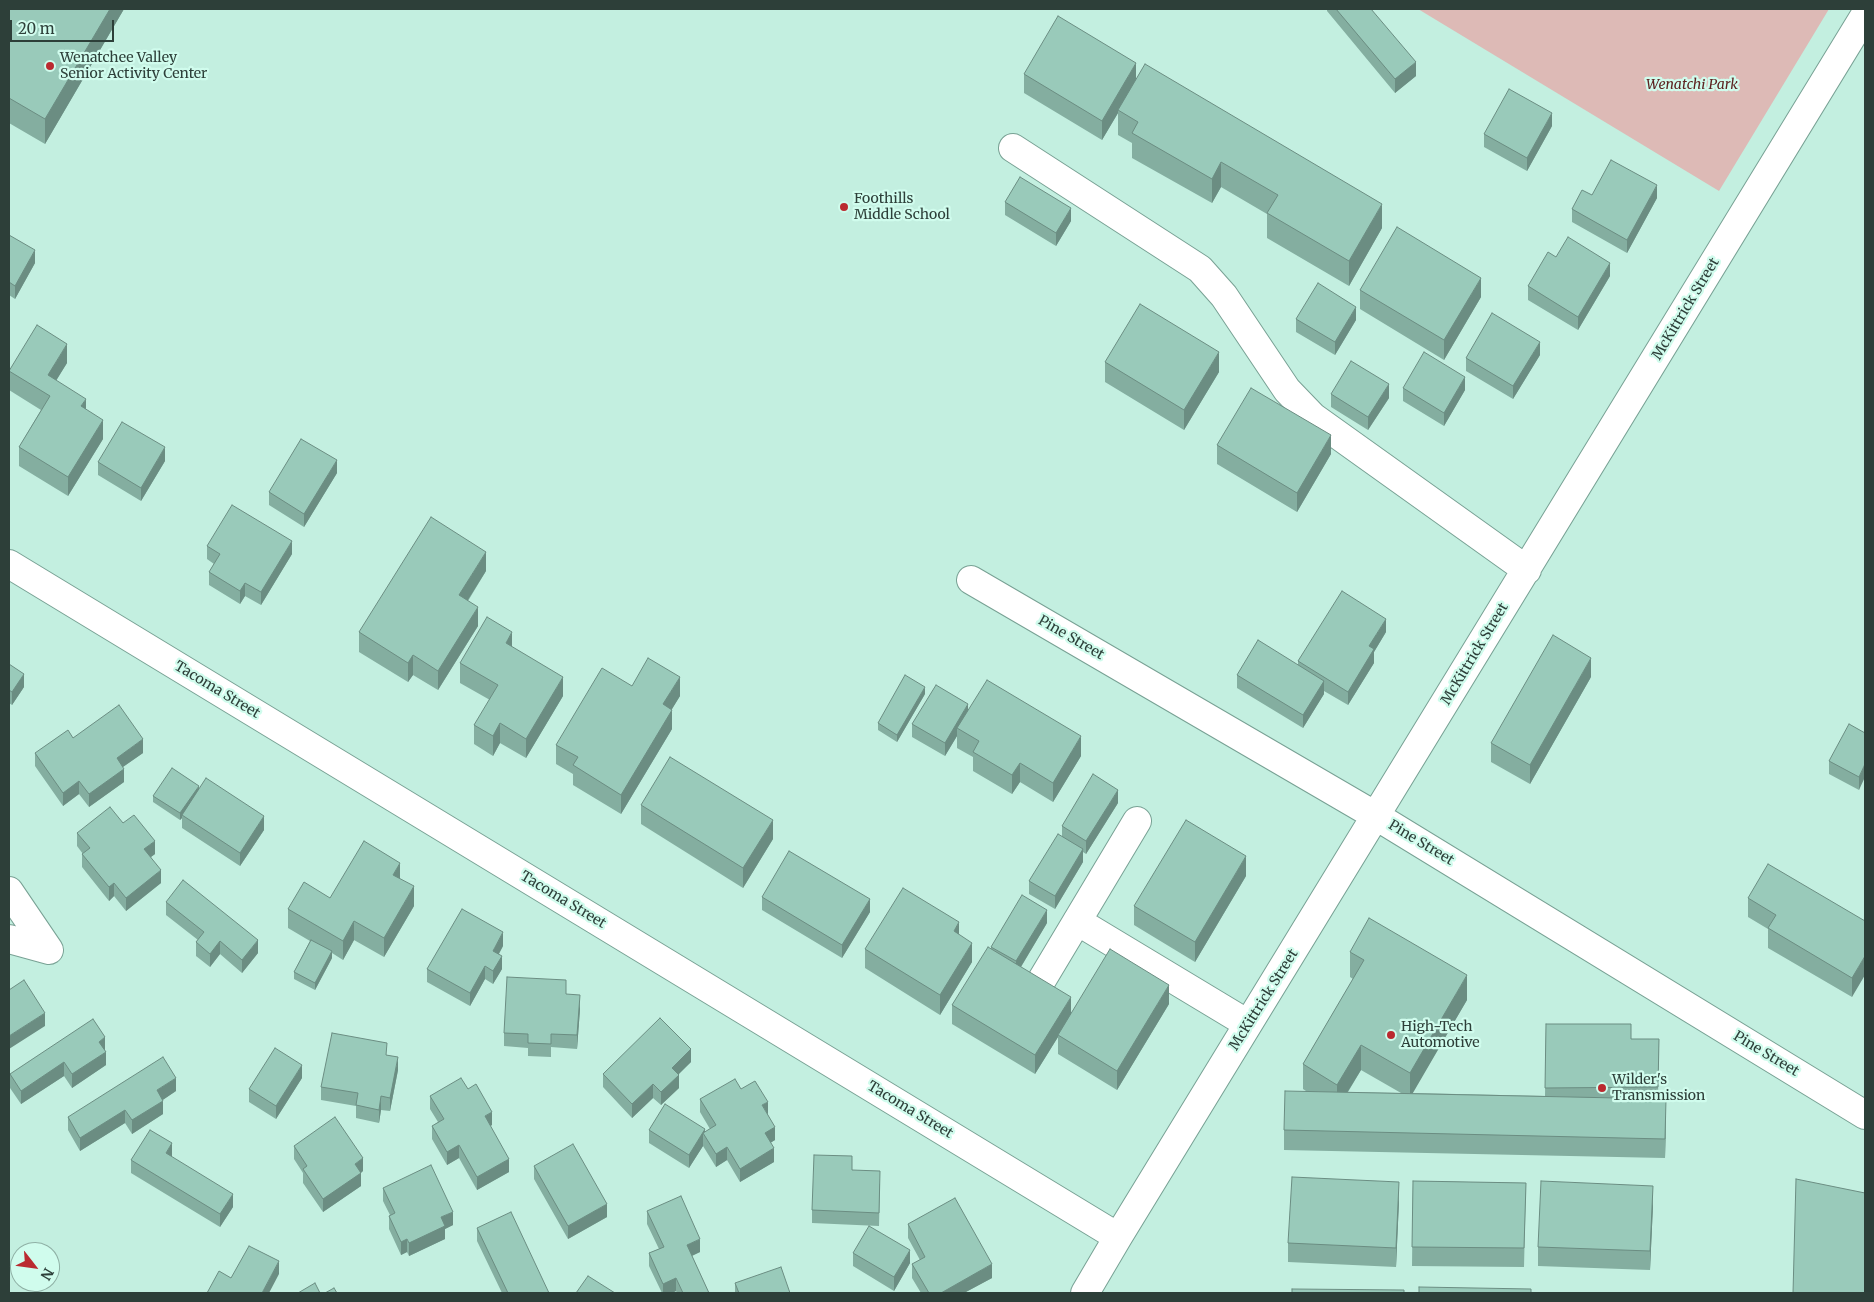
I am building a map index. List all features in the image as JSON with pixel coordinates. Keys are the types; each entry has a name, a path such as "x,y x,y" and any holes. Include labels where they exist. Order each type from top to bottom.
{"street":[{"name":"McKittrick Street","path":"1085,1293 1865,16"},
{"path":"1013,148 1200,268 1224,296 1287,390 1313,417 1526,570"},
{"name":"Tacoma Street","path":"9,564 1118,1237"},
{"name":"Pine Street","path":"972,580 1376,816 1865,1115"},
{"path":"1040,983 1137,821"},
{"path":"9,892 49,950 9,939"},
{"path":"1077,921 1248,1024"}],"green space":[{"name":"Wenatchi Park","path":"1418,9 1829,9 1719,191"}],"building":[{"name":"Wenatchee Valley Senior Activity Center","path":"9,9 110,9 45,119 9,98"},
{"path":"1336,9 1371,9 1416,62 1395,79"},
{"path":"1058,16 1136,63 1102,121 1024,74"},
{"path":"1145,64 1382,204 1349,261 1267,213 1278,195 1221,162 1212,179 1132,133 1138,122 1118,110"},
{"path":"1509,89 1552,113 1527,158 1484,134"},
{"path":"1611,160 1657,185 1627,240 1572,209 1582,190 1592,195"},
{"path":"1020,177 1071,208 1056,233 1005,202"},
{"path":"1397,227 1481,278 1444,340 1360,290"},
{"path":"9,235 35,250 15,286 9,282"},
{"path":"1568,237 1610,263 1578,317 1528,286 1548,252 1556,257"},
{"path":"1318,283 1356,307 1335,342 1296,319"},
{"path":"1140,304 1219,352 1184,410 1105,362"},
{"path":"1492,313 1540,342 1513,386 1466,358"},
{"path":"37,325 67,344 48,375 86,399 81,406 103,420 68,477 19,447 50,396 9,371"},
{"path":"1424,352 1465,377 1444,413 1403,388"},
{"path":"1351,361 1389,384 1368,417 1331,394"},
{"path":"1251,388 1331,435 1297,493 1217,445"},
{"path":"122,422 165,447 141,488 98,462"},
{"path":"301,439 337,460 304,514 269,492"},
{"path":"232,505 292,541 261,592 245,583 240,591 209,572 220,554 207,546"},
{"path":"431,517 486,552 459,595 478,607 438,671 413,655 408,663 359,632"},
{"path":"1342,591 1386,619 1369,646 1374,649 1348,692 1298,661"},
{"path":"487,617 512,632 506,643 563,677 526,739 500,723 493,736 474,725 498,685 460,663"},
{"path":"1553,635 1591,658 1530,765 1491,743"},
{"path":"1258,640 1324,681 1303,715 1237,675"},
{"path":"648,658 680,677 663,704 672,710 621,795 573,765 578,757 556,745 602,668 632,686"},
{"path":"9,664 24,674 12,692 9,690"},
{"path":"905,675 925,687 897,735 878,723"},
{"path":"987,680 1081,736 1053,783 1020,763 1012,775 973,752 979,741 957,728"},
{"path":"936,685 968,704 945,743 912,724"},
{"path":"119,705 143,739 117,758 124,769 89,794 79,781 63,793 35,753 68,730 73,738"},
{"path":"1849,724 1865,733 1865,764 1859,777 1829,761"},
{"path":"670,757 773,820 743,868 641,805"},
{"path":"172,768 199,786 180,813 153,796"},
{"path":"1093,774 1118,790 1086,841 1062,826"},
{"path":"206,778 264,816 240,853 182,815"},
{"path":"110,807 123,823 134,815 155,841 144,849 161,870 126,898 114,883 109,887 82,854 90,848 77,833"},
{"path":"1186,820 1246,856 1195,942 1134,906"},
{"path":"1058,834 1083,849 1055,896 1029,881"},
{"path":"364,841 400,863 393,875 414,886 384,938 354,921 343,941 288,909 304,882 330,898"},
{"path":"789,851 870,899 842,945 762,897"},
{"path":"1768,864 1865,921 1865,956 1852,978 1768,928 1776,915 1748,898"},
{"path":"183,880 258,940 242,960 220,941 210,954 196,942 204,932 166,902"},
{"path":"903,888 959,922 954,931 972,943 940,995 865,949"},
{"path":"1022,895 1047,910 1016,961 991,947"},
{"path":"462,909 503,932 493,951 502,956 493,971 485,966 470,993 427,969"},
{"name":"High-Tech Automotive","path":"1369,918 1467,975 1410,1073 1361,1045 1337,1085 1303,1064 1364,960 1350,952"},
{"path":"311,940 332,951 315,983 294,972"},
{"path":"988,947 1071,997 1035,1055 952,1005"},
{"path":"1110,949 1169,985 1117,1071 1058,1035"},
{"path":"507,977 566,980 566,994 580,995 577,1035 551,1034 551,1044 528,1043 528,1034 504,1033"},
{"path":"24,980 45,1013 9,1036 9,990"},
{"path":"660,1018 691,1049 672,1068 679,1075 661,1092 653,1084 632,1104 603,1074"},
{"path":"93,1019 105,1037 99,1042 106,1052 72,1074 64,1062 21,1091 10,1074"},
{"path":"1546,1024 1631,1024 1631,1039 1659,1039 1658,1087 1545,1088"},
{"path":"332,1033 387,1043 386,1055 398,1057 390,1098 381,1096 379,1110 356,1105 358,1093 321,1087"},
{"path":"275,1048 302,1065 276,1106 249,1089"},
{"path":"163,1057 176,1078 157,1090 163,1101 132,1120 125,1110 80,1138 68,1117"},
{"path":"461,1078 468,1089 476,1084 492,1112 485,1116 509,1159 477,1177 459,1145 447,1152 432,1126 444,1119 430,1096"},
{"path":"735,1079 741,1089 755,1081 768,1102 762,1105 775,1127 765,1133 774,1148 740,1169 727,1147 716,1154 703,1133 716,1125 700,1099"},
{"path":"1285,1091 1666,1099 1665,1139 1284,1130"},
{"path":"665,1104 705,1129 689,1155 649,1130"},
{"path":"335,1117 363,1158 355,1164 361,1173 323,1199 303,1169 307,1166 294,1146"},
{"path":"150,1130 172,1143 166,1153 233,1194 220,1214 131,1160"},
{"path":"573,1144 607,1204 568,1226 534,1166"},
{"path":"814,1155 852,1156 852,1170 880,1171 879,1213 812,1210"},
{"path":"431,1165 453,1212 441,1217 445,1226 409,1243 407,1239 401,1242 389,1216 395,1213 383,1188"},
{"path":"1292,1177 1399,1182 1396,1248 1288,1243"},
{"path":"1796,1179 1865,1193 1865,1293 1793,1293"},
{"path":"1413,1181 1526,1183 1524,1248 1412,1247"},
{"path":"1541,1181 1653,1186 1650,1251 1538,1247"},
{"path":"681,1196 700,1239 687,1245 709,1293 683,1293 676,1278 663,1284 649,1253 664,1247 647,1211"},
{"path":"955,1198 992,1264 941,1293 929,1293 912,1264 925,1257 908,1224"},
{"path":"511,1212 549,1293 508,1293 477,1228"},
{"path":"869,1226 910,1250 894,1277 853,1253"},
{"path":"249,1246 279,1261 262,1293 207,1293 219,1271 231,1278"},
{"path":"781,1267 790,1293 739,1293 735,1283"},
{"path":"588,1276 615,1293 576,1293"},
{"path":"315,1283 320,1293 298,1293"},
{"path":"1419,1287 1531,1289 1531,1293 1419,1293"},
{"path":"334,1288 337,1293 325,1293"},
{"path":"1292,1289 1404,1290 1404,1293 1292,1293"}],"place":[{"name":"Wenatchee Valley Senior Activity Center","path":"50,66"},
{"name":"Foothills Middle School","path":"844,207"},
{"name":"High-Tech Automotive","path":"1391,1035"},
{"name":"Wilder's Transmission","path":"1602,1088"}]}
